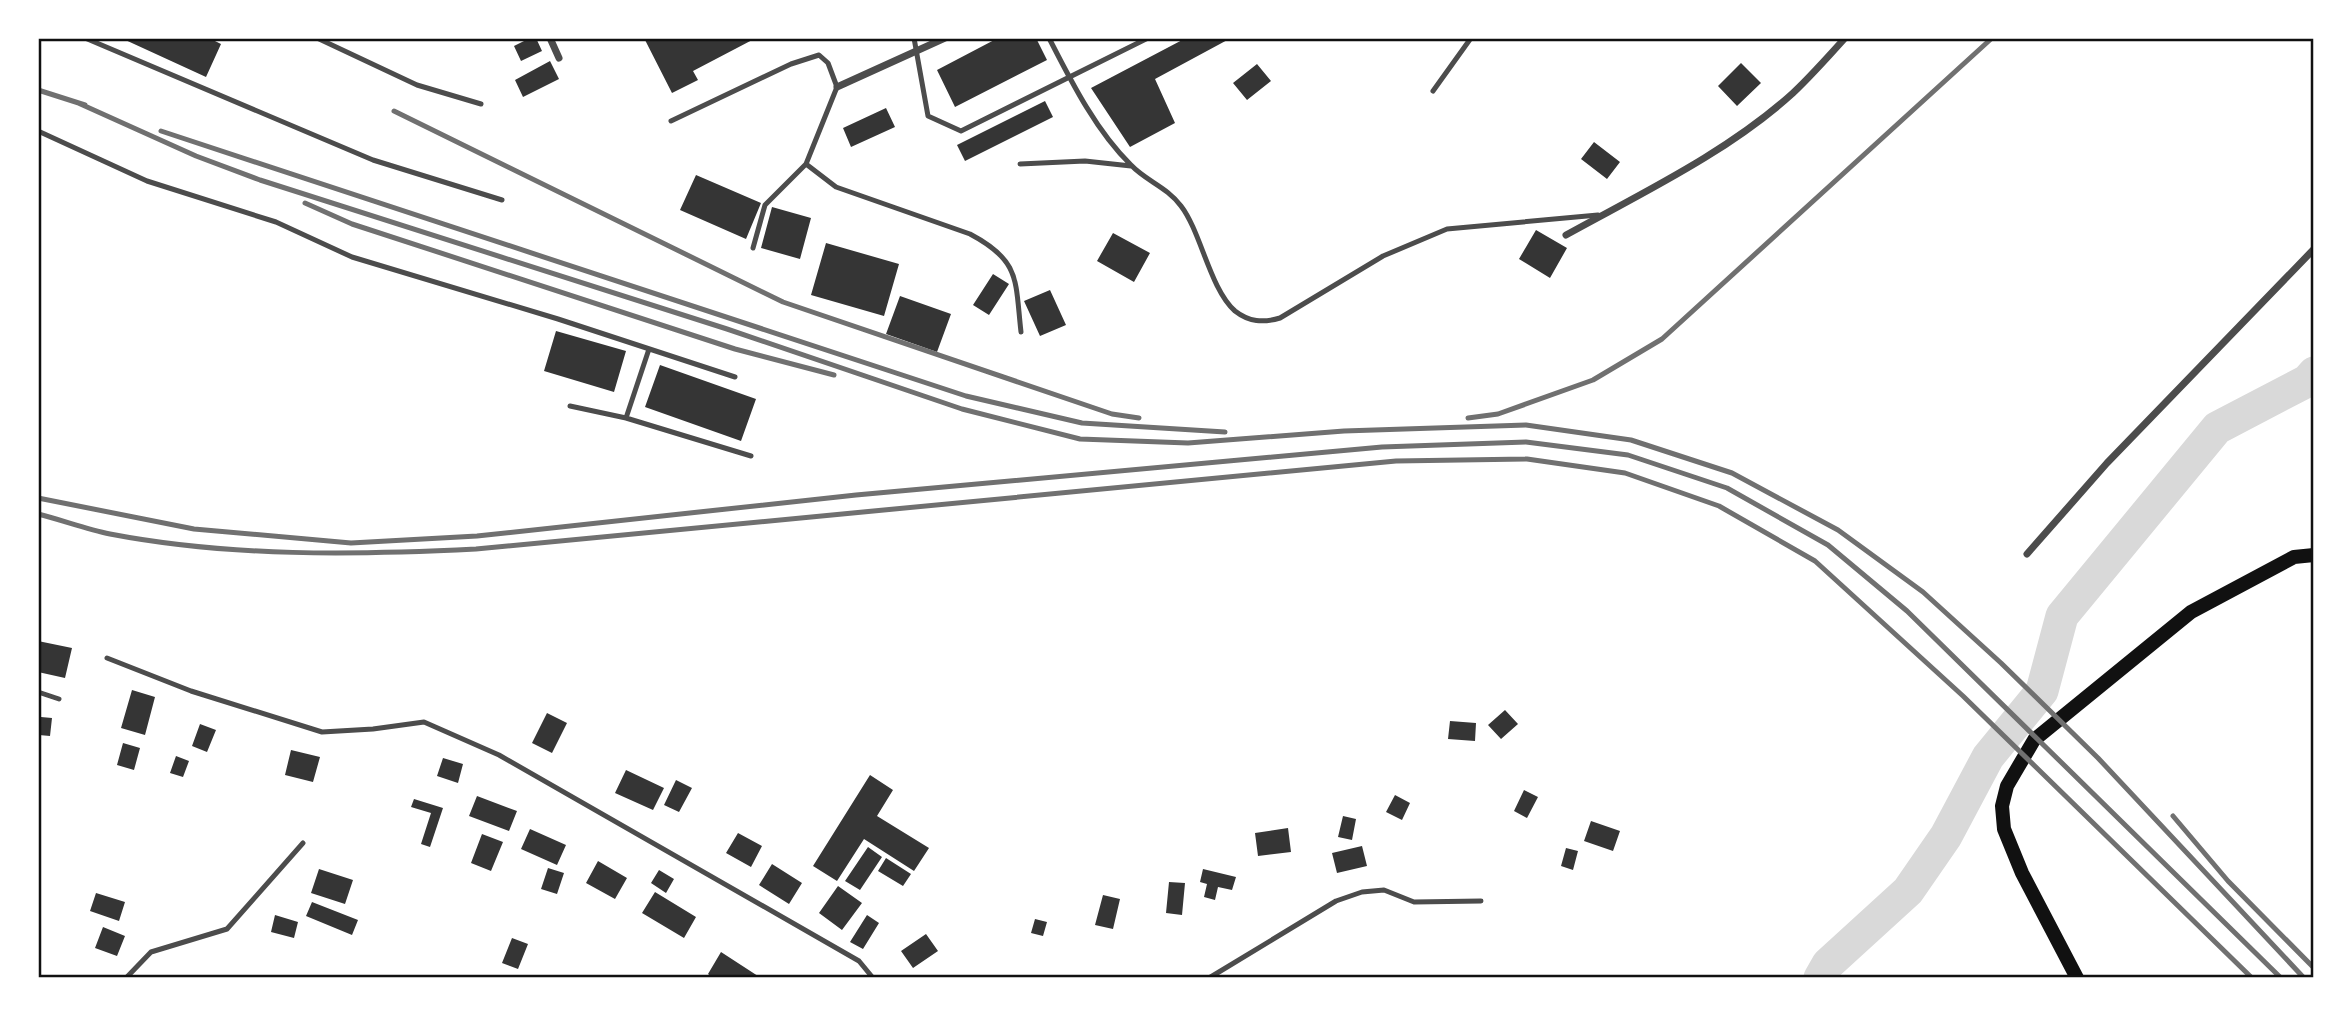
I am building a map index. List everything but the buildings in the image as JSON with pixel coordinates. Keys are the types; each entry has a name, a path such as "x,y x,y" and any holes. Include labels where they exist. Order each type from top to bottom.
{"main road":[{"path":"2077,978 2022,873 2004,829 2002,806 2007,786 2035,740 2191,612 2294,557 2314,555"}],"street":[{"path":"551,38 559,58"},
{"path":"837,87 945,38"},
{"path":"1566,235 1701,158 1765,115 1794,92 1845,38"},
{"path":"2026,554 2107,463 2314,249"}],"lane":[{"path":"85,38 373,160 502,200"},
{"path":"317,38 417,85 481,104"},
{"path":"914,38 928,116 961,131 1148,38"},
{"path":"1049,38 1070,78 1131,166 1161,185 1182,207 1233,309 1249,320 1268,321 1280,318 1382,256 1447,229 1601,215"},
{"path":"1433,91 1471,38"},
{"path":"671,121 791,64 819,55 828,63 837,87 806,164 765,205 753,248"},
{"path":"38,131 147,181 276,222 352,257 735,377"},
{"path":"1020,164 1085,161 1131,166"},
{"path":"806,164 836,187 970,234 990,245 1014,270 1021,332"},
{"path":"626,418 649,349"},
{"path":"570,406 626,418 751,456"},
{"path":"107,658 191,691 322,732 424,722 499,755 859,961 873,978"},
{"path":"38,692 59,699"},
{"path":"126,978 151,952 227,929 303,844"},
{"path":"1209,978 1336,901 1362,892 1384,890 1414,902 1481,901"}],"waterway":[{"path":"1820,978 1828,964 1908,891 1946,836 1988,757 2042,691 2062,616 2217,428 2307,381 2314,373"}],"railway":[{"path":"1468,418 1498,414 1593,380 1662,339 1992,38"},
{"path":"38,90 85,105"},
{"path":"76,102 196,156 260,180 727,329 962,409 1080,439 1188,443 1344,431 1526,425 1631,440 1732,473 1838,530 1923,592 2001,663 2098,758 2304,978"},
{"path":"394,111 783,302 1112,414 1139,418"},
{"path":"161,131 966,396 1082,423 1225,432"},
{"path":"305,203 352,224 735,349 834,375"},
{"path":"38,498 194,529 351,543 477,536 856,495 1382,447 1526,442 1628,455 1727,488 1828,545 1907,611 2281,978"},
{"path":"38,514 110,534 201,547 293,552 385,552 476,549 1396,461 1527,459 1625,473 1719,506 1815,561 1963,696 2252,978"},
{"path":"2173,816 2228,881 2314,968"}]}
